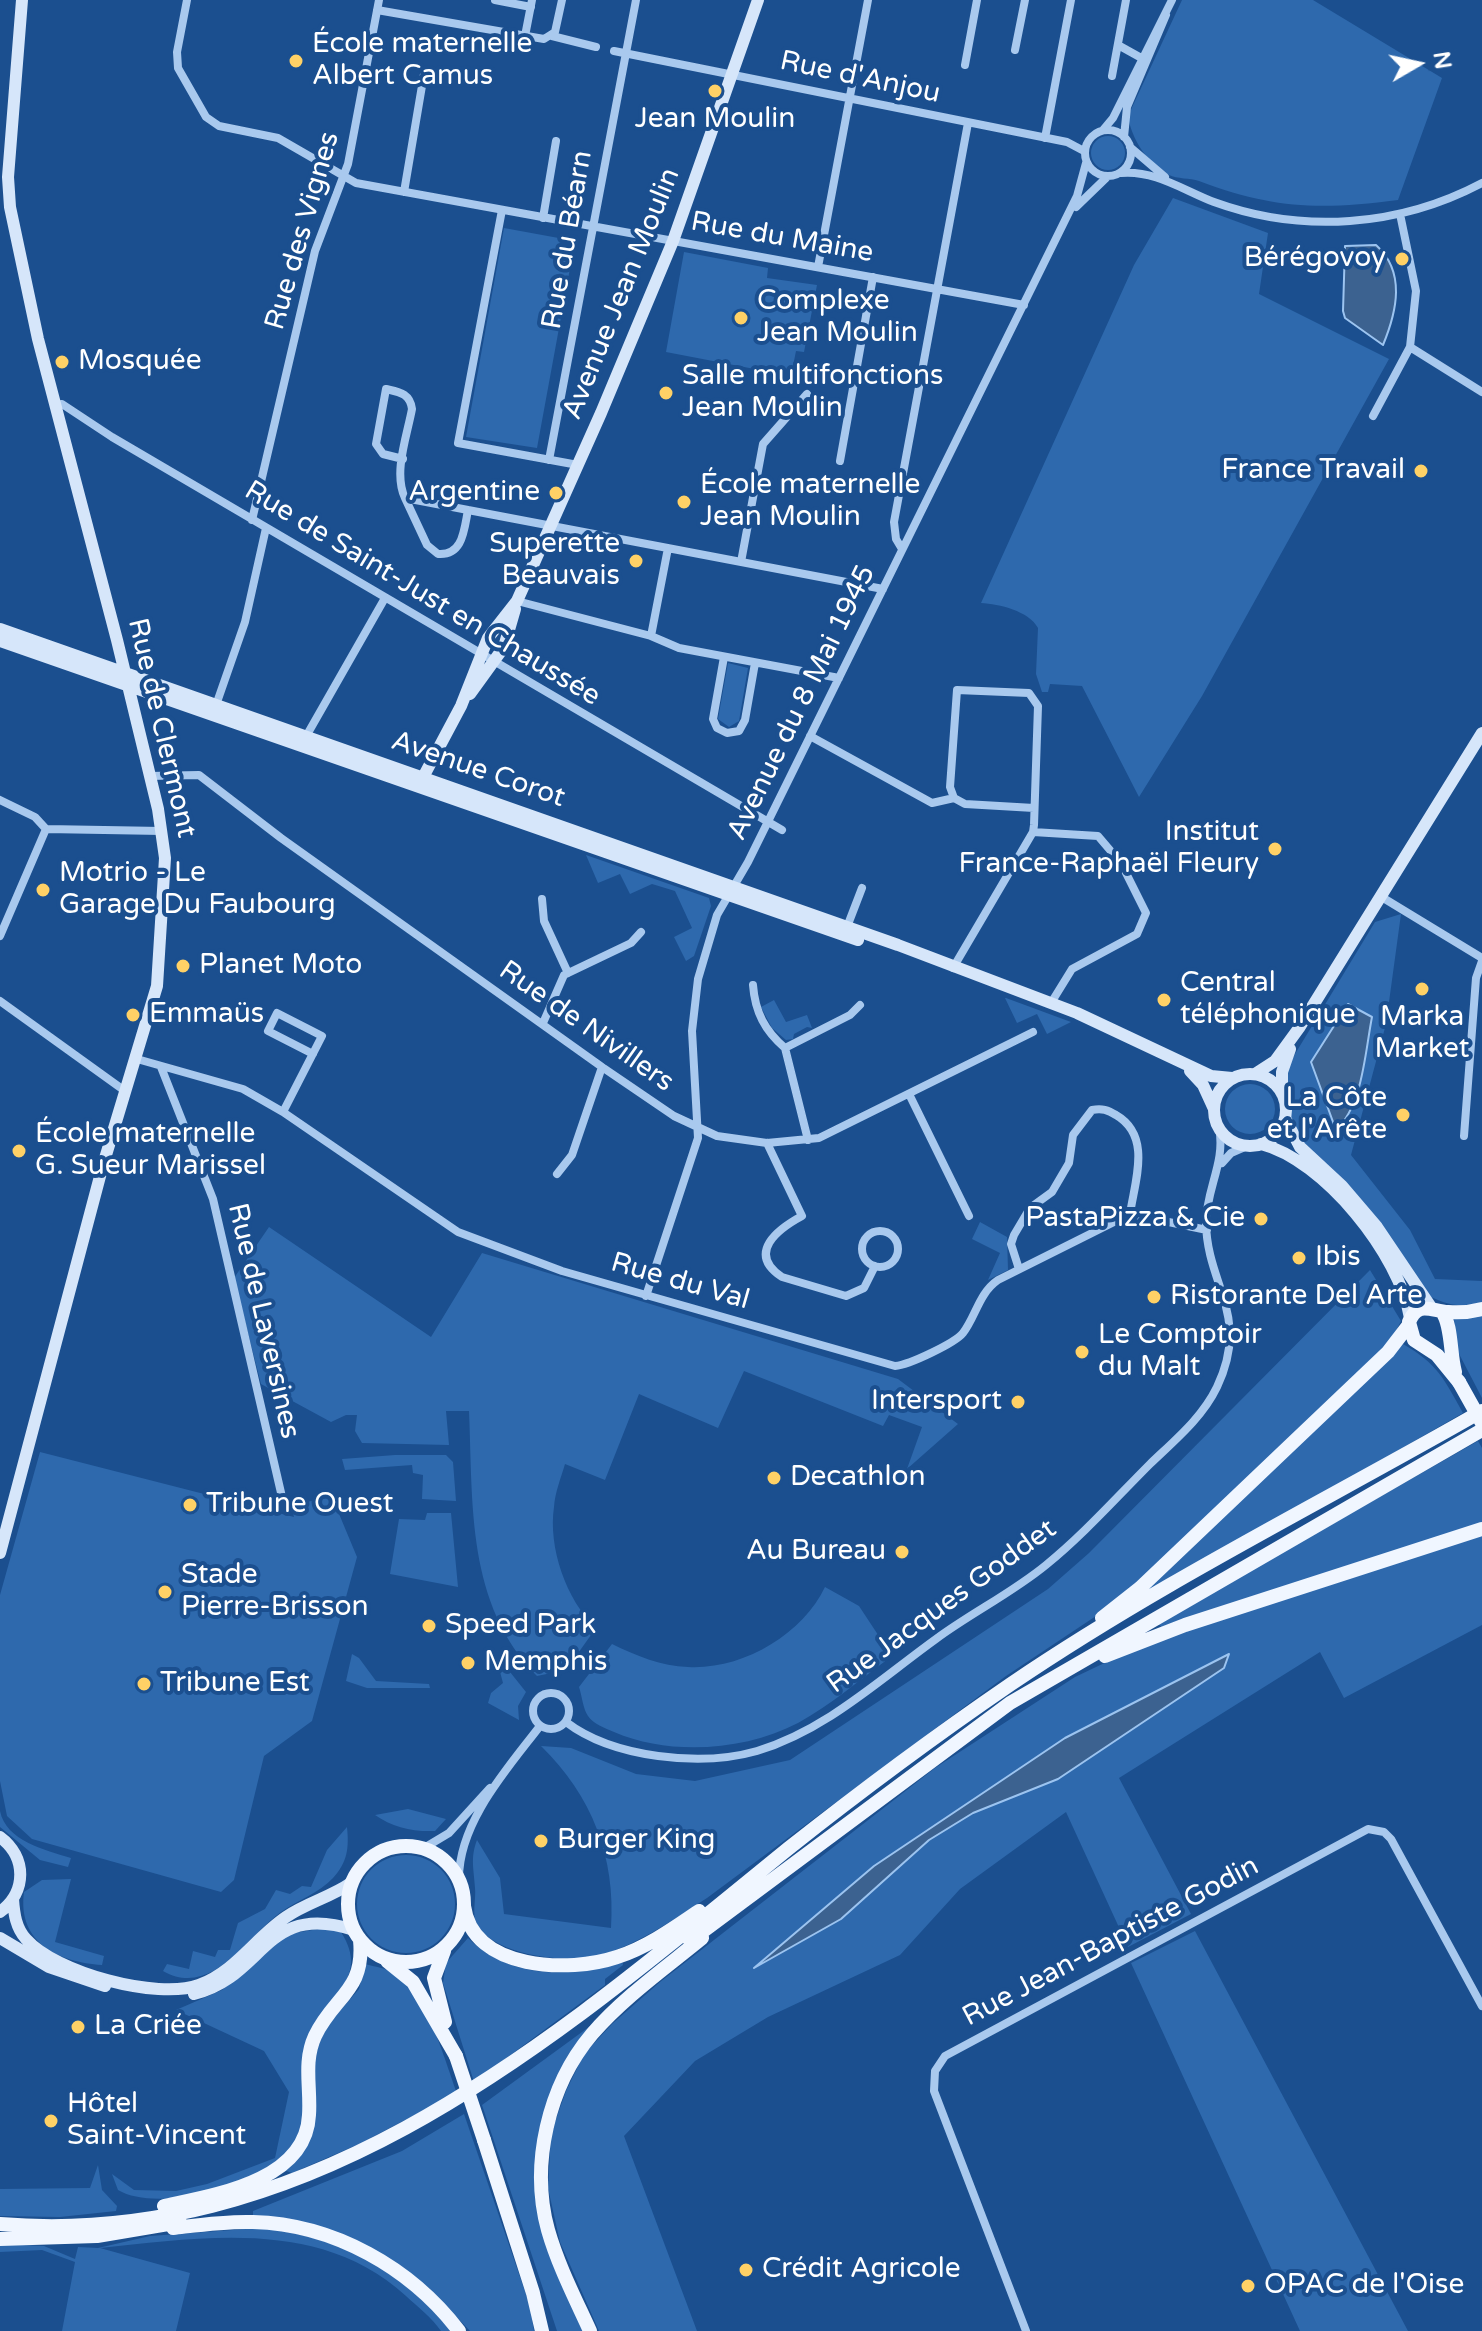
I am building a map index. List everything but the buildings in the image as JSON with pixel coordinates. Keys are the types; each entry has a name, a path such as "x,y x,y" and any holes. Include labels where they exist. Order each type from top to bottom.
{"main road":[{"path":"0,2224 109,2224 192,2210 295,2179 400,2133 477,2088 529,2052 791,1847 1140,1588 1388,1352 1420,1308 1482,1309"},
{"path":"1436,1309 1447,1320 1459,1382"},
{"path":"1409,1322 1414,1340 1443,1361 1482,1423"},
{"path":"1424,1346 1438,1344 1448,1333"},
{"path":"1031,1671 1157,1595 1482,1411"},
{"path":"129,2233 276,2196 363,2160 428,2128 519,2071 951,1744 1046,1681 1482,1430"},
{"path":"1046,1681 1168,1630 1482,1529"},
{"path":"21,2226 119,2214 189,2200 242,2185 287,2161 299,2148 309,2122 308,2068 312,2043 324,2021 357,1980 357,1935 347,1903 351,1883 362,1865 381,1851 400,1845 424,1848 446,1862 459,1880 464,1906 475,1935 502,1953 556,1965 593,1964 624,1955 648,1943 791,1847"},
{"path":"590,2331 558,2258 542,2203 544,2142 558,2093 584,2043 611,2014 772,1880"},
{"path":"464,1906 461,1924 437,1963 434,1986 548,2331"},
{"path":"357,1935 413,1982 456,2056"},
{"path":"381,1957 399,1962 417,1961 449,1944"},
{"path":"0,2239 81,2238 251,2222 319,2234 361,2249 406,2276 435,2302 459,2331"},
{"path":"533,2293 542,2331"}],"street":[{"name":"Rue de Clermont","path":"0,1553 160,970 165,858 162,831 125,670 25,285 8,193 22,0"},
{"name":"Rue du Maine","path":"187,0 177,52 178,68 206,117 219,126 278,138 362,185 1024,305"},
{"path":"495,0 532,3 525,36"},
{"path":"552,36 562,0"},
{"name":"Rue du Béarn","path":"549,460 636,0"},
{"name":"Avenue Jean Moulin","path":"461,706 507,639 517,601 673,241 758,0"},
{"path":"818,267 868,0"},
{"path":"965,65 977,0"},
{"path":"1015,50 1025,0"},
{"path":"1045,138 1071,0"},
{"path":"1112,76 1126,0"},
{"path":"1171,2 1115,113 1103,130 1089,139 1084,151 1086,163 1095,173 1107,177 1121,173 1149,174 1231,208 1288,220 1341,222 1400,214 1436,204 1482,183"},
{"name":"Rue des Vignes","path":"252,520 315,251 344,177 378,5"},
{"path":"378,5 525,36 552,36 596,47"},
{"path":"1118,45 1144,60"},
{"name":"Rue d'Anjou","path":"614,51 1060,140 1084,151"},
{"path":"1144,60 1125,113 1124,137 1130,147 1175,184"},
{"path":"404,192 424,74"},
{"path":"902,549 896,539 894,522 968,123"},
{"path":"1103,130 1124,137"},
{"path":"543,218 556,141"},
{"path":"1121,173 1130,162 1130,147"},
{"name":"Avenue du 8 Mai 1945","path":"646,1296 698,1129 694,1005 715,921 767,823 1024,305 1080,187 1086,163"},
{"name":"Avenue du 8 Mai 1945","path":"1062,227 1089,191 1107,177"},
{"path":"502,210 458,443 578,465"},
{"path":"1373,416 1410,347 1416,291 1400,214"},
{"path":"840,461 873,277"},
{"path":"1410,347 1482,392"},
{"path":"403,459 383,454 376,444 386,389 402,393 412,403 403,459 398,484 427,545 438,554 451,553 459,545 468,510"},
{"path":"741,562 763,444 807,394"},
{"name":"Rue de Saint-Just en Chaussée","path":"55,405 62,404 252,520 782,830"},
{"path":"405,498 883,589"},
{"path":"215,709 245,622 266,528"},
{"path":"651,636 668,548"},
{"path":"304,740 385,598"},
{"path":"517,601 651,636 679,648 839,678"},
{"name":"Avenue Jean Moulin","path":"461,706 488,638 517,601"},
{"name":"Avenue Corot","path":"0,629 125,670 215,709"},
{"name":"Avenue Corot","path":"0,641 127,684 215,709 896,952 937,962"},
{"path":"724,657 713,719 717,728 727,733 739,731 745,720 755,663"},
{"path":"953,969 1033,832 1034,808 1038,706 1029,693 957,690 950,787 954,798 965,804 1034,808"},
{"path":"421,781 461,706"},
{"path":"1247,1146 1231,1140 1219,1128 1214,1109 1218,1093 1232,1078 1255,1074 1275,1061 1299,1028 1482,733"},
{"path":"810,736 932,803 954,798"},
{"name":"Rue de Nivillers","path":"149,776 199,775 602,1067 698,1129 727,1139 767,1143 808,1140 843,1129 1033,1032"},
{"path":"0,800 35,817 46,829 162,831"},
{"path":"0,936 46,829"},
{"path":"1033,832 1098,836 1121,863 1146,913 1137,934 1072,969 1051,1003"},
{"path":"847,927 862,888"},
{"name":"Avenue Corot","path":"732,891 847,927 1051,1003 1211,1076 1232,1078"},
{"path":"1380,896 1482,960 1476,978 1464,1136"},
{"path":"542,899 544,921 568,973"},
{"path":"543,1023 558,982 568,973 631,943 641,932"},
{"path":"753,985 756,1008 766,1028 785,1048 808,1140"},
{"path":"0,1001 125,1091"},
{"path":"785,1048 850,1015 860,1005"},
{"path":"283,1112 313,1054 322,1036 277,1013 268,1031 313,1054"},
{"path":"1299,1028 1284,1065 1285,1118 1300,1147 1371,1219 1436,1309"},
{"name":"Avenue Corot","path":"1170,1057 1198,1079 1214,1109"},
{"name":"Rue du Val","path":"137,1059 236,1086 283,1112 451,1229 553,1268 900,1366 960,1336 989,1287 1130,1214"},
{"name":"Rue de Laversines","path":"161,1067 213,1199 236,1313 282,1497"},
{"path":"557,1174 572,1155 602,1067"},
{"path":"1255,1074 1271,1081 1283,1095"},
{"path":"910,1096 969,1216"},
{"path":"1019,1269 1012,1239 1030,1208 1052,1192 1069,1163 1073,1135 1092,1110 1109,1111 1127,1121 1135,1133 1139,1157 1130,1214 1207,1230"},
{"path":"1217,1171 1229,1154 1261,1144 1278,1132 1285,1118"},
{"name":"Rue Jacques Goddet","path":"566,1722 613,1743 661,1757 725,1757 766,1748 818,1725 957,1624 1045,1566 1189,1427 1218,1386 1228,1349 1229,1313 1207,1230 1207,1207 1222,1152 1219,1128"},
{"path":"767,1143 802,1216 777,1230 770,1239 768,1255 774,1270 782,1277 846,1296 861,1292 875,1266"},
{"path":"1261,1144 1302,1162 1346,1205 1392,1271 1409,1322"},
{"path":"887,1232 898,1246 896,1258 887,1266 875,1266 865,1260 863,1243 870,1234 887,1232"},
{"path":"549,1693 559,1695 567,1702 569,1712 566,1722 555,1729 540,1726 533,1717 533,1706 539,1697 549,1693"},
{"path":"424,1848 449,1833 500,1779 540,1726"},
{"path":"459,1880 466,1840 500,1779"},
{"name":"Rue Jean-Baptiste Godin","path":"1026,2331 934,2091 935,2071 945,2056 1368,1829 1384,1832 1391,1839 1482,2006"},
{"path":"0,1837 13,1849 19,1863 20,1883 13,1899 0,1912"},
{"path":"13,1899 20,1931 49,1957 143,1988 172,1990 194,1987 219,1975 284,1918 351,1883"},
{"path":"0,1938 66,1974 164,1998 196,1994 218,1986 280,1933 299,1924 325,1923 357,1935"}],"shaded area":[{"path":"1182,0 1313,0 1442,78 1398,200 1320,206 1274,202 1172,176 1154,165 1137,142 1128,116"},
{"path":"1108,136 1120,141 1125,153 1120,165 1108,170 1096,165 1091,153 1096,141"},
{"path":"1173,198 1268,233 1259,294 1389,359 1202,696 1139,797 1082,686 1050,684 1048,692 1042,692 1036,674 1038,628 1034,622 1013,610 981,603 1134,265"},
{"path":"504,228 575,241 537,448 466,437"},
{"path":"1376,245 1392,267 1396,292 1392,319 1383,345 1345,318 1343,311 1345,246"},
{"name":"Complexe Jean Moulin","path":"684,252 768,268 767,278 817,285 804,352 796,351 791,376 666,352"},
{"path":"728,663 748,668 739,721 729,727 718,719"},
{"path":"586,855 709,898 711,906 694,956 686,961 674,937 692,928 675,891 652,884 630,894 620,874 598,883"},
{"path":"1401,914 1386,1024 1351,1155 1410,1230 1435,1279 1482,1281 1482,1302 1474,1304 1452,1304 1424,1294 1291,1127 1286,1072 1295,1054 1375,922"},
{"path":"1005,998 1071,1022 1047,1034 1037,1014 1017,1023"},
{"path":"774,1000 786,1022 807,1015 812,1028 807,1027 794,1034 793,1039 786,1040 772,1028 761,1007"},
{"path":"1348,1004 1372,1017 1357,1092 1352,1107 1336,1130 1311,1062"},
{"path":"1250,1084 1268,1091 1275,1109 1268,1127 1250,1134 1232,1127 1225,1109 1232,1091"},
{"path":"980,1222 1007,1237 1008,1270 988,1280 1000,1253 972,1239"},
{"path":"269,1227 431,1337 482,1253 898,1379 958,1424 907,1469 922,1427 889,1415 883,1426 744,1371 718,1428 639,1394 605,1480 565,1464 554,1507 557,1555 576,1603 596,1628 566,1670 537,1676 514,1648 497,1617 485,1585 474,1517 469,1411 446,1411 449,1445 362,1443 355,1431 357,1415 346,1415 331,1422 261,1384 234,1278"},
{"path":"1370,1270 1401,1321 1392,1339 1117,1602 1006,1676 707,1898 637,1941 591,1957 562,1959 508,1948 482,1931 474,1915 473,1858 477,1840 500,1878 504,1914 611,1928 609,1877 597,1829 574,1786 541,1746 571,1748 636,1774 695,1781 790,1760 1048,1589 1089,1553"},
{"path":"1482,1313 1482,1398 1456,1348 1454,1318"},
{"path":"1403,1344 1439,1373 1463,1413 1131,1604"},
{"path":"1478,1441 1482,1448 1482,1523 1162,1628 1158,1623"},
{"path":"40,1452 294,1517 291,1505 332,1497 357,1557 312,1721 264,1756 234,1880 221,1892 32,1839 7,1816 0,1781 0,1595"},
{"path":"446,1455 453,1462 456,1501 422,1499 423,1475 413,1473 412,1465 345,1470 342,1459"},
{"path":"427,1513 451,1513 458,1587 390,1574 399,1519 425,1520"},
{"path":"1482,1532 1482,1625 1344,1698 1320,1652 1119,1778 1191,1914 1128,1947 1066,1812 960,1889 900,1955 768,2017 695,2061 624,2136 697,2331 599,2331 560,2242 548,2188 551,2133 566,2091 584,2054 612,2024 660,1982 935,1768 1075,1677 1157,1638"},
{"path":"825,1587 859,1606 892,1656 798,1723 754,1740 683,1747 636,1740 596,1724 586,1713 579,1687 612,1644 668,1665 688,1667 729,1663 749,1656 786,1634 815,1604"},
{"path":"352,1654 359,1658 376,1681 429,1684 430,1688 367,1688 346,1681"},
{"path":"1229,1654 1224,1668 1058,1779 973,1813 929,1840 841,1919 754,1968 874,1866 1065,1738"},
{"path":"506,1667 526,1692 518,1706 519,1720 488,1703 491,1693 503,1683 499,1668"},
{"path":"408,1809 446,1819 435,1831 427,1831 396,1826 375,1815"},
{"path":"0,1811 10,1830 18,1837 39,1848 71,1858 68,1867 40,1860 0,1827"},
{"path":"347,1827 345,1860 327,1883 281,1912 213,1971 197,1977 181,1978 163,1971 167,1964 189,1969 193,1951 215,1957 218,1950 230,1950 238,1923 265,1909 276,1890 290,1894 302,1886 311,1887 327,1850"},
{"path":"406,1855 425,1858 441,1869 452,1885 455,1904 452,1923 441,1939 425,1950 406,1953 387,1950 371,1939 360,1923 357,1904 360,1885 371,1869 387,1858"},
{"path":"71,1879 55,1942 104,1956 102,1965 71,1960 57,1954 45,1947 27,1925 24,1892 42,1880"},
{"path":"325,1928 341,1932 351,1963 342,1988 315,2024 308,2039 304,2063 303,2125 287,2153 268,2168 216,2190 161,2199 137,2197 118,2190 112,2174 134,2190 176,2191 207,2184 275,2158 289,2092 264,2051 176,2010 222,1990 288,1934"},
{"path":"1195,1931 1408,2331 1300,2331 1131,1963"},
{"path":"468,1938 502,1961 541,1972 581,1970 622,1960 623,1965 605,1979 605,1985 474,2082 443,1983 446,1963"},
{"path":"365,1964 395,1973 416,1994 433,2027 457,2093 359,2144 292,2173 284,2170 302,2152 311,2065 326,2027 359,1989"},
{"path":"593,2024 572,2049 538,2186 587,2331 557,2331 482,2105"},
{"path":"464,2114 530,2306 534,2331 470,2331 429,2288 393,2262 253,2218 253,2211 402,2151"},
{"path":"98,2165 102,2190 117,2206 116,2211 60,2217 0,2216 0,2189 90,2188"},
{"path":"260,2228 317,2239 366,2259 410,2289 451,2331 441,2331 406,2296 373,2271 337,2254 300,2244 221,2238 100,2248 190,2273 176,2331 62,2331 75,2262 42,2250 0,2252 0,2244 44,2246 75,2259 78,2247 98,2248 150,2236"}],"place":[{"name":"École maternelle Albert Camus","path":"296,61"},
{"name":"Jean Moulin","path":"715,91"},
{"name":"Bérégovoy","path":"1402,259"},
{"name":"Complexe Jean Moulin","path":"741,318"},
{"name":"Mosquée","path":"62,362"},
{"name":"Salle multifonctions Jean Moulin","path":"666,393"},
{"name":"France Travail","path":"1421,471"},
{"name":"Argentine","path":"556,493"},
{"name":"École maternelle Jean Moulin","path":"684,502"},
{"name":"Superette Beauvais","path":"636,561"},
{"name":"Institut France-Raphaël Fleury","path":"1275,849"},
{"name":"Motrio - Le Garage Du Faubourg","path":"43,890"},
{"name":"Planet Moto","path":"183,966"},
{"name":"Marka Market","path":"1422,989"},
{"name":"Central téléphonique","path":"1164,1000"},
{"name":"Emmaüs","path":"133,1015"},
{"name":"La Côte et l'Arête","path":"1403,1115"},
{"name":"École maternelle G. Sueur Marissel","path":"19,1151"},
{"name":"PastaPizza & Cie","path":"1261,1219"},
{"name":"Ibis","path":"1299,1258"},
{"name":"Ristorante Del Arte","path":"1154,1297"},
{"name":"Le Comptoir du Malt","path":"1082,1352"},
{"name":"Intersport","path":"1018,1402"},
{"name":"Decathlon","path":"774,1478"},
{"name":"Tribune Ouest","path":"190,1505"},
{"name":"Au Bureau","path":"902,1552"},
{"name":"Stade Pierre-Brisson","path":"165,1592"},
{"name":"Speed Park","path":"429,1626"},
{"name":"Memphis","path":"468,1663"},
{"name":"Tribune Est","path":"144,1684"},
{"name":"Burger King","path":"541,1841"},
{"name":"La Criée","path":"78,2027"},
{"name":"Hôtel Saint-Vincent","path":"51,2121"},
{"name":"Crédit Agricole","path":"746,2270"},
{"name":"OPAC de l'Oise","path":"1248,2286"}]}
